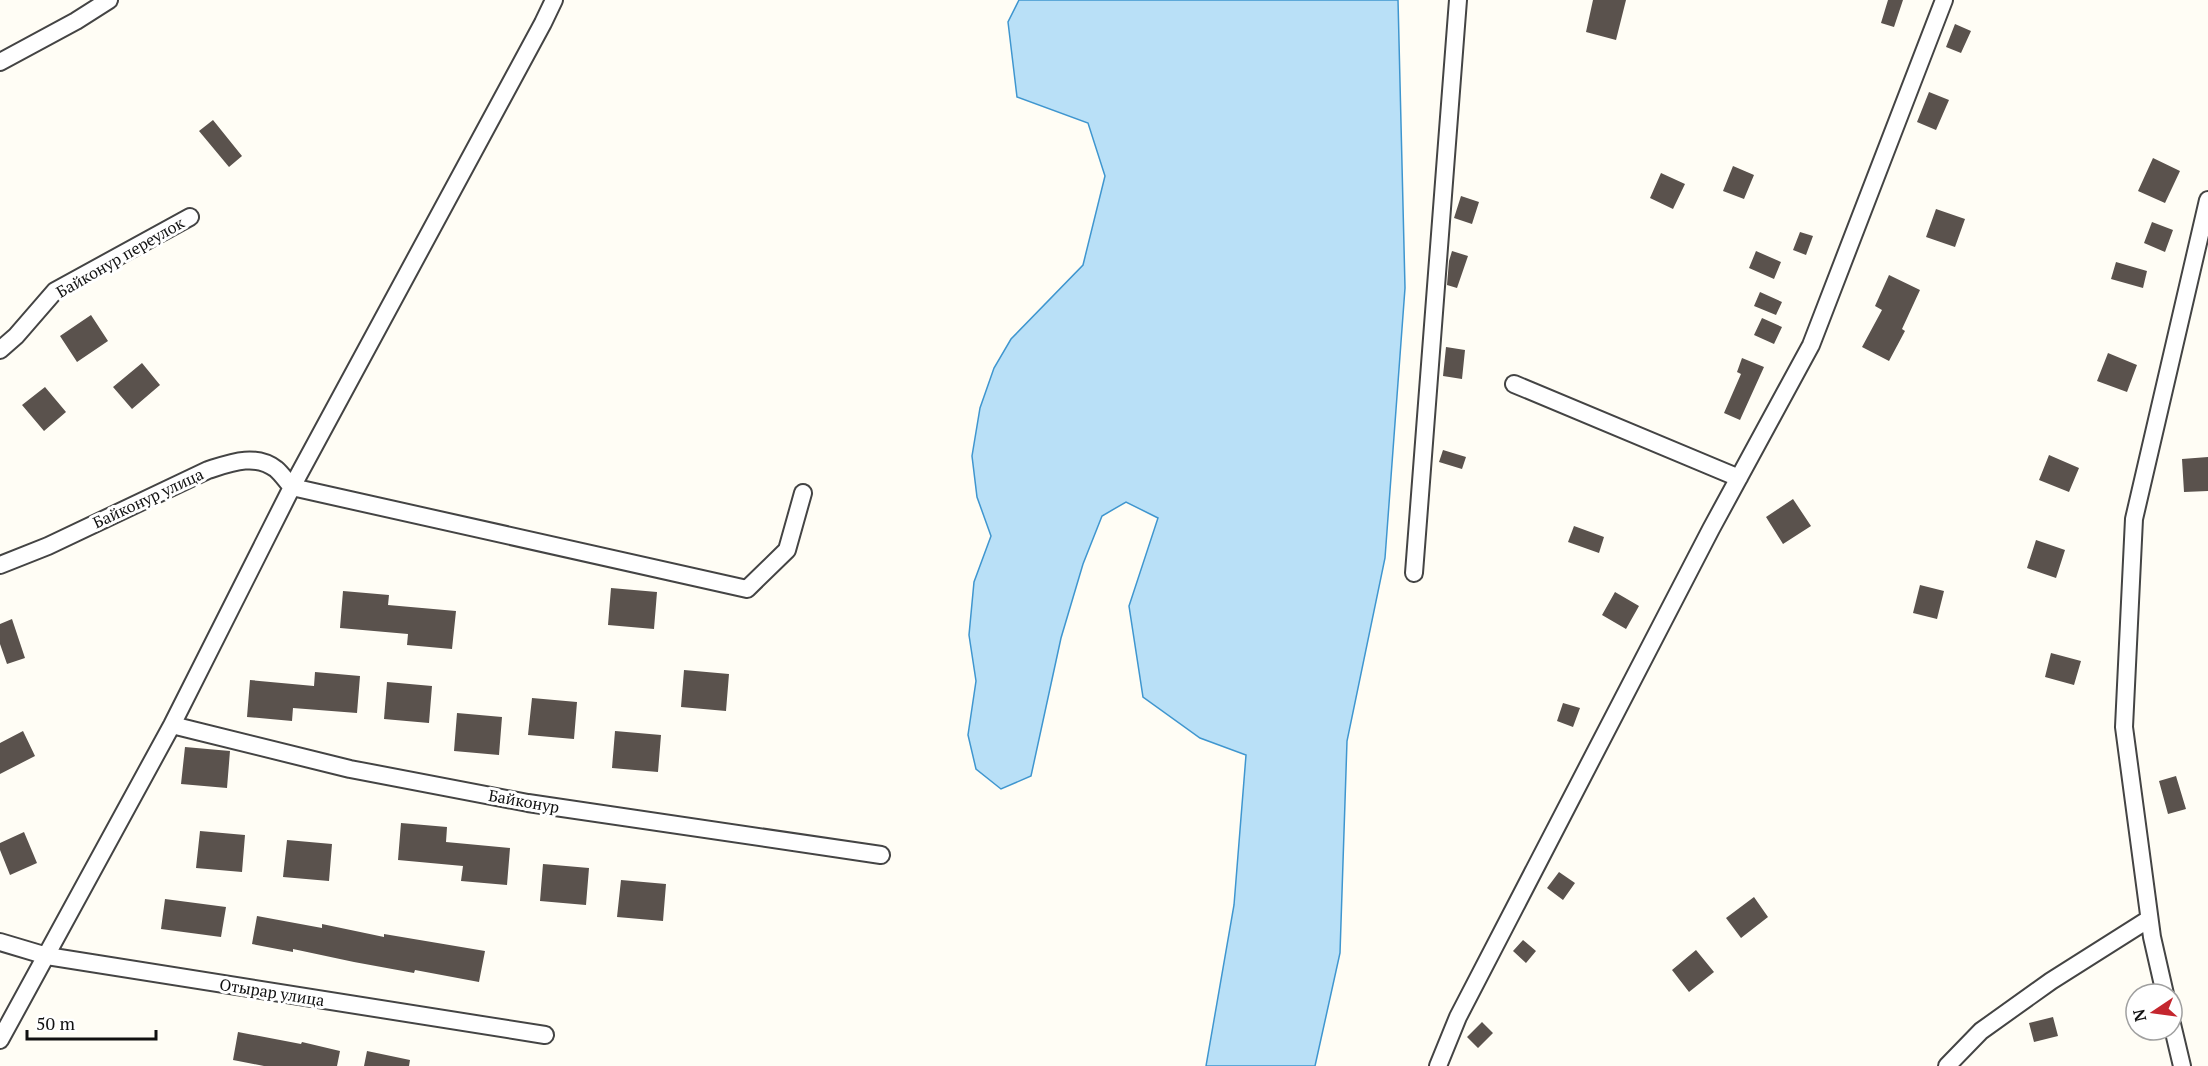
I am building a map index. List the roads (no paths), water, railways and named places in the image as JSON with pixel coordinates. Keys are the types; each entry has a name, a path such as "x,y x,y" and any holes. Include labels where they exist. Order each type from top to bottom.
{"street":[{"path":"0,62 76,21 109,0"},
{"path":"0,1040 172,724 292,487 554,0"},
{"path":"1414,573 1458,0"},
{"path":"1438,1066 1464,1006 1739,478 1811,345 1944,0"},
{"path":"2163,982 2150,919 2124,727 2134,519 2208,200"},
{"name":"Байконур переулок","path":"0,350 16,336 55,291 190,217"},
{"path":"1514,384 1739,478"},
{"name":"Байконур улица","path":"0,565 48,546 208,470 235,462 254,459 275,469 292,487"},
{"path":"292,487 747,589 787,550 803,493"},
{"name":"Байконур","path":"172,724 350,769 528,803 881,855"},
{"path":"1947,1066 1990,1025 2051,981 2150,919"},
{"name":"Отырар улица","path":"0,942 47,956 545,1035"},
{"path":"2176,1042 2182,1066"}],"water":[{"path":"1019,0 1398,0 1405,288 1385,558 1347,741 1340,953 1315,1066 1206,1066 1234,905 1246,755 1200,738 1143,697 1129,606 1158,518 1126,502 1102,516 1083,564 1061,638 1031,776 1001,789 976,769 968,735 976,681 969,635 974,582 991,536 977,497 972,456 980,408 994,368 1011,339 1083,265 1105,176 1088,123 1017,97 1008,22"}]}
